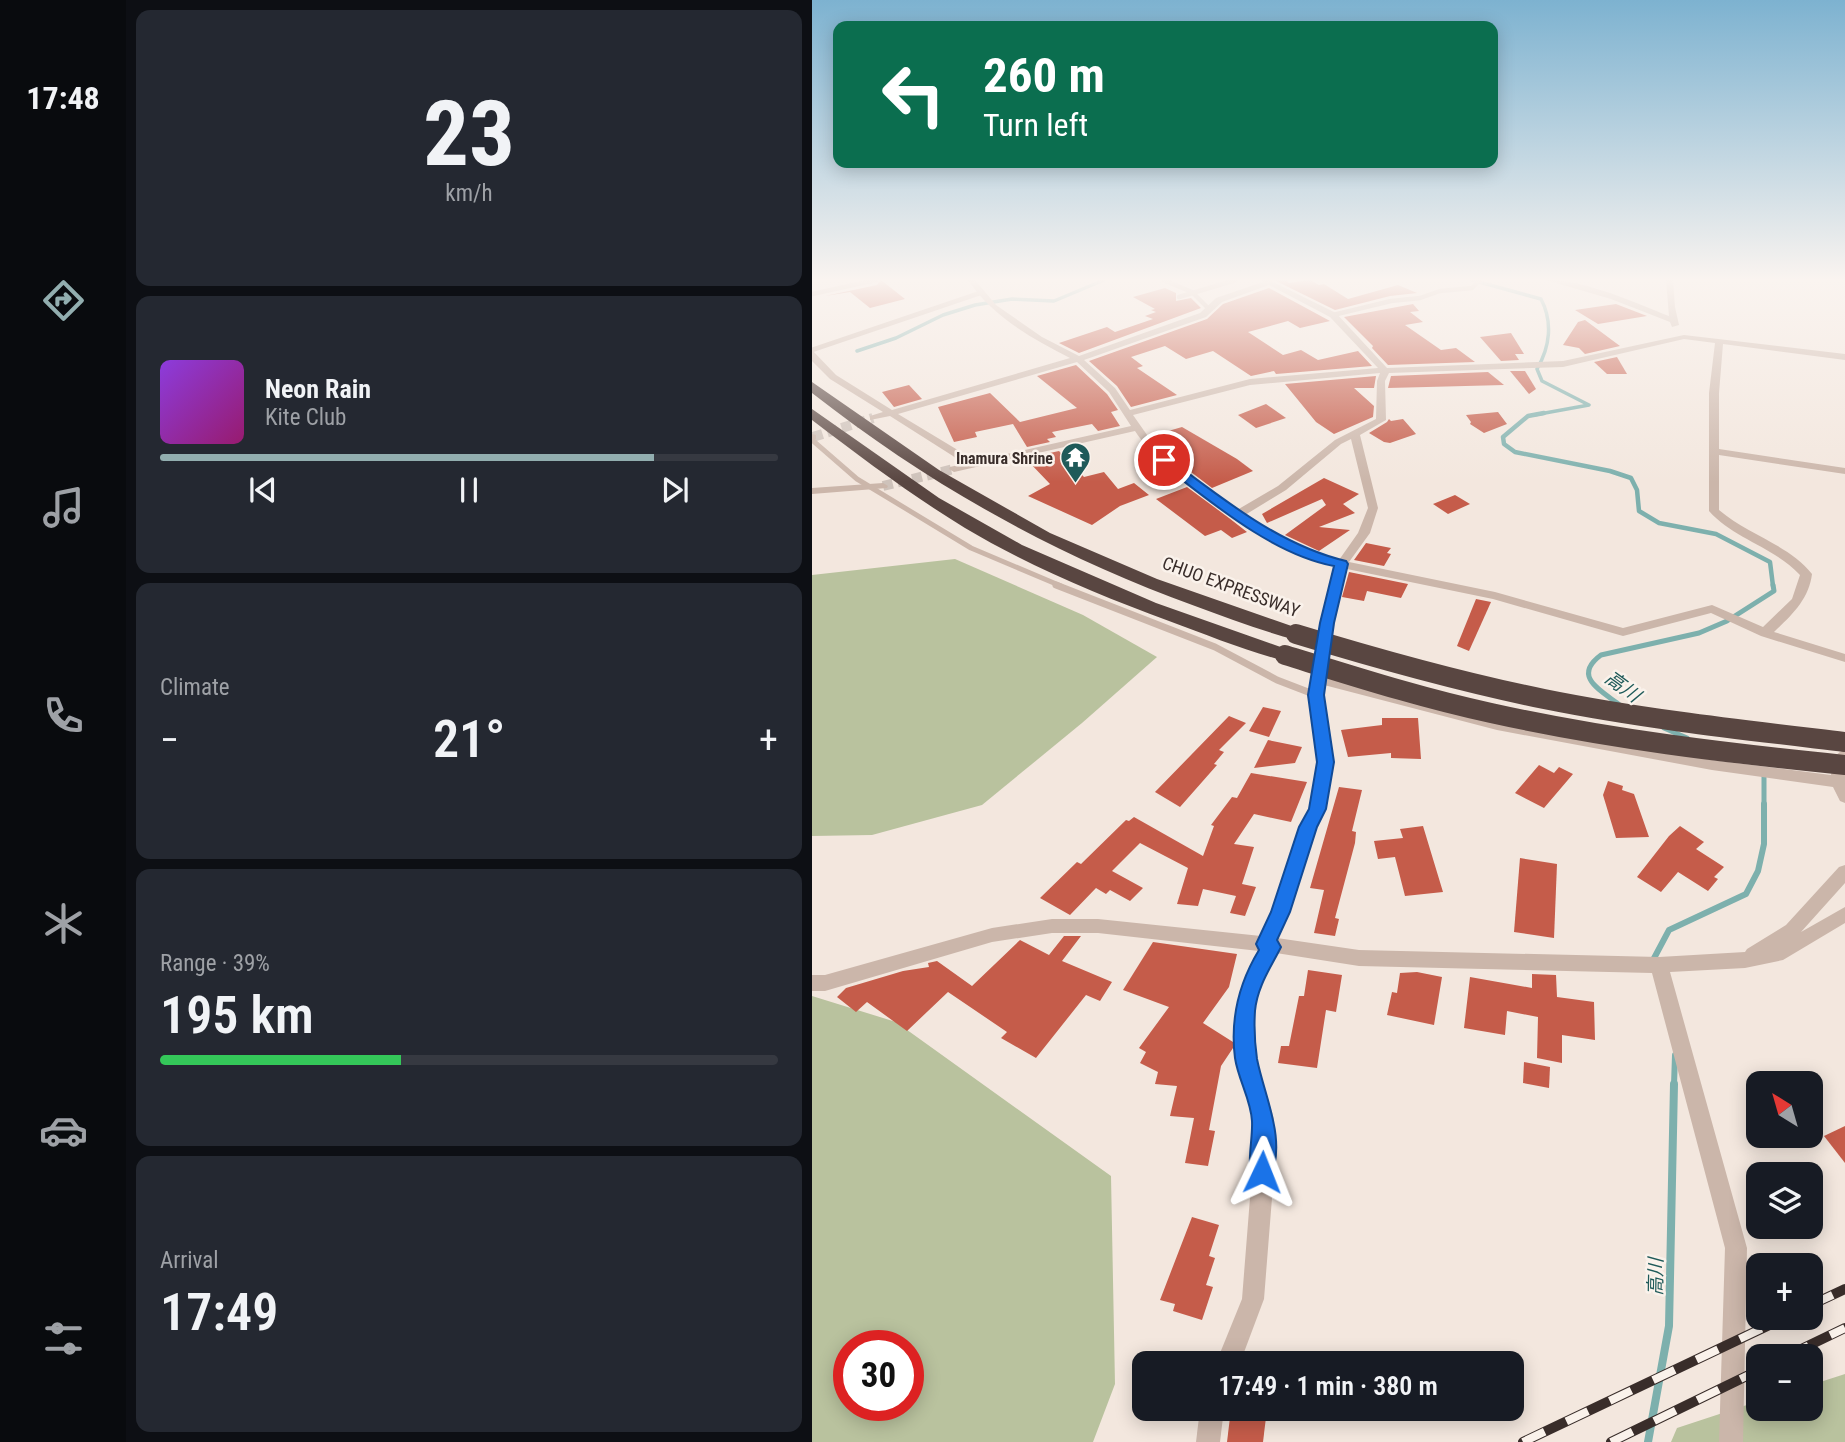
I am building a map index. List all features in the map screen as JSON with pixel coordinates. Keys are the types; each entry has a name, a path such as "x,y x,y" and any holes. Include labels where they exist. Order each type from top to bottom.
{"highway":[{"name":"CHUO EXPRESSWAY","path":"812,386 919,464 1013,521 1107,565 1180,594 1296,634 1426,673 1503,691 1657,718 1845,742"},
{"path":"812,413 934,502 1017,547 1150,608 1285,655 1439,701 1522,719 1729,754 1843,781"}],"street":[{"path":"1057,347 1078,359 1112,390 1148,444 1164,460 1237,515 1294,548 1321,560 1495,596 1623,632 1712,609 1760,630 1845,658"},
{"path":"873,418 1111,347"},
{"path":"1363,347 1385,371"},
{"path":"1127,414 1250,382 1304,375 1546,365 1633,347"},
{"path":"1718,347 1714,393 1714,511 1733,526 1797,562 1806,574 1806,586 1799,600 1760,630"},
{"path":"1763,347 1845,357"},
{"path":"812,352 818,364 834,377 957,454 969,466"},
{"path":"1237,515 1282,488 1338,442 1381,420 1381,381 1385,371"},
{"path":"954,469 1137,428"},
{"path":"1233,1351 1253,1299 1264,1119 1246,1059 1245,1010 1255,975 1281,912 1308,827 1317,809 1325,762 1316,695 1327,623 1342,564 1364,533 1373,508 1355,434"},
{"path":"1714,451 1845,471"},
{"path":"812,491 879,487"},
{"path":"1319,679 1497,725 1609,748 1776,774 1843,781 1842,757 1845,755"},
{"path":"1745,960 1791,930 1845,872"},
{"path":"812,982 825,983 992,935 1052,926 1098,926 1359,958 1659,965 1745,960 1783,952 1845,914"},
{"path":"1659,965 1736,1248 1731,1442"},
{"path":"1208,1442 1211,1421"}],"lane":[{"path":"812,438 857,479 879,487 971,548 1011,567 1215,647 1277,680 1316,695"}],"green space":[{"path":"955,559 1083,615 1157,657 982,805 872,835 812,836 812,575"},
{"path":"812,996 896,1022 1111,1176 1115,1384 1093,1442 812,1442"},
{"path":"1845,1374 1845,1442 1671,1442 1677,1428 1746,1405 1746,1421 1823,1421 1823,1381"}],"building":[{"path":"1068,347 1094,347 1079,353"},
{"path":"1128,347 1161,347 1131,357 1143,366 1137,368 1177,395 1131,407 1117,386 1089,361"},
{"path":"1167,347 1271,347 1283,355 1301,350 1318,360 1358,351 1372,366 1276,374 1274,371 1251,376 1213,351 1186,359"},
{"path":"1489,347 1520,347 1524,354 1515,354 1519,360 1501,361"},
{"path":"1575,347 1614,347 1585,354"},
{"path":"1372,348 1456,348 1475,362 1388,365"},
{"path":"1617,357 1627,374 1607,374 1594,362"},
{"path":"1076,365 1107,394 1118,410 1111,412 1120,426 1098,431 1092,424 1052,432 1056,437 1047,439 1050,442 1027,447 1013,424 975,432 977,437 954,442 938,407 990,393 1020,422 1077,408 1037,376"},
{"path":"1510,371 1525,371 1536,389 1529,394"},
{"path":"1488,372 1504,385 1388,388 1391,376"},
{"path":"1376,376 1374,388 1354,388 1374,406 1373,417 1334,434 1316,422 1285,384"},
{"path":"909,385 922,399 894,407 882,392"},
{"path":"1266,404 1286,418 1256,428 1238,415"},
{"path":"1498,412 1507,424 1484,433 1470,424 1466,415"},
{"path":"1389,419 1403,419 1416,434 1390,443 1369,433"},
{"path":"1182,427 1253,471 1212,488 1170,456 1151,436"},
{"path":"1059,451 1084,477 1104,472 1118,489 1134,483 1149,495 1120,506 1092,525 1028,496 1050,484 1028,461 1033,459 1031,457"},
{"path":"1324,478 1359,494 1343,504 1355,513 1319,527 1350,530 1319,551 1285,535 1326,505 1322,499 1267,523 1262,514"},
{"path":"1187,487 1247,532 1232,538 1221,530 1205,536 1156,499"},
{"path":"1455,495 1470,504 1448,514 1433,504"},
{"path":"1366,543 1391,548 1387,553 1391,554 1384,566 1354,560"},
{"path":"1349,572 1408,584 1401,598 1367,591 1364,601 1342,597"},
{"path":"1476,599 1491,602 1469,651 1457,646"},
{"path":"1263,707 1281,711 1269,737 1249,731"},
{"path":"1229,716 1246,723 1219,750 1224,752 1214,764 1217,765 1180,807 1155,792"},
{"path":"1382,718 1418,718 1421,759 1391,758 1391,753 1348,757 1341,730 1382,725"},
{"path":"1268,740 1302,747 1295,763 1254,768"},
{"path":"1539,765 1554,773 1559,767 1573,774 1544,808 1515,793"},
{"path":"1251,773 1307,782 1291,822 1254,814 1234,844 1254,847 1242,884 1256,887 1245,916 1230,913 1236,896 1203,889 1198,906 1177,904 1188,868 1140,843 1112,871 1143,888 1130,901 1110,890 1106,894 1096,888 1070,915 1040,898 1077,862 1081,864 1126,820 1134,817 1203,856 1214,826 1211,825 1232,797 1237,798"},
{"path":"1608,781 1623,786 1622,790 1634,794 1649,837 1616,838 1603,795"},
{"path":"1339,787 1362,790 1352,831 1356,832 1355,843 1335,918 1339,919 1335,936 1314,933 1324,890 1310,888"},
{"path":"1423,826 1443,892 1405,896 1395,857 1378,859 1374,841 1403,838 1400,829"},
{"path":"1680,826 1704,842 1696,849 1724,867 1714,877 1718,879 1708,891 1678,872 1661,892 1637,877"},
{"path":"1520,858 1557,864 1554,938 1514,932"},
{"path":"1064,936 1081,936 1062,961 1112,982 1100,1001 1086,995 1036,1058 1001,1038 1007,1032 948,992 907,1031 867,1002 856,1012 837,997 846,988 903,971 929,967 928,963 937,961 972,986 1020,940 1049,955"},
{"path":"1153,942 1237,954 1229,987 1203,1023 1233,1042 1233,1048 1221,1066 1209,1130 1215,1131 1208,1166 1185,1163 1194,1118 1170,1116 1177,1086 1155,1084 1158,1072 1140,1063 1146,1052 1139,1048 1169,1007 1123,990"},
{"path":"1308,970 1342,975 1336,1012 1326,1010 1317,1068 1278,1063 1281,1046 1289,1046 1299,996 1304,996"},
{"path":"1417,972 1442,977 1434,1025 1387,1015 1392,992 1397,993 1400,973"},
{"path":"1532,974 1556,975 1557,997 1594,1002 1595,1040 1562,1035 1562,1063 1537,1058 1538,1017 1507,1011 1505,1035 1464,1028 1470,977 1532,988"},
{"path":"1524,1062 1550,1067 1549,1088 1523,1083"},
{"path":"1845,1126 1845,1163 1824,1136"},
{"path":"1192,1217 1219,1225 1209,1256 1215,1258 1206,1285 1213,1287 1202,1320 1173,1311 1175,1304 1160,1300"},
{"path":"1230,1421 1266,1421 1263,1442 1227,1442"}],"waterway":[{"path":"857,351 868,347"},
{"name":"高川","path":"1534,415 1589,405 1542,381 1537,369 1546,347"},
{"name":"高川","path":"1544,413 1528,416 1503,437 1504,444 1515,452 1610,471 1631,478 1637,490 1639,511 1659,523 1716,534 1770,562 1773,586"},
{"name":"高川","path":"1621,706 1598,689 1589,677 1592,663 1601,655 1699,633 1727,621 1774,591 1773,585"},
{"name":"高川","path":"1664,728 1687,738"},
{"name":"高川","path":"1652,962 1669,930 1746,894 1758,871 1764,844 1764,774"},
{"name":"高川","path":"1674,1085 1675,1055"},
{"name":"高川","path":"1648,1442 1669,1326 1674,1084"}],"tunnel":[{"path":"813,437 873,418"},
{"path":"883,486 954,469"}],"railway":[{"path":"1823,1299 1845,1289"},
{"path":"1812,1344 1845,1328"},
{"path":"1523,1442 1759,1330"},
{"path":"1611,1442 1746,1376"}],"place":[{"name":"Inamura Shrine","path":"1076,485"}],"route":[{"path":"1164,460 1237,515 1265,532 1321,560 1342,564 1327,623 1316,695 1325,762 1317,809 1308,827 1281,912 1266,944 1271,947 1255,975 1245,1010 1246,1059 1264,1119 1262,1172"}]}
